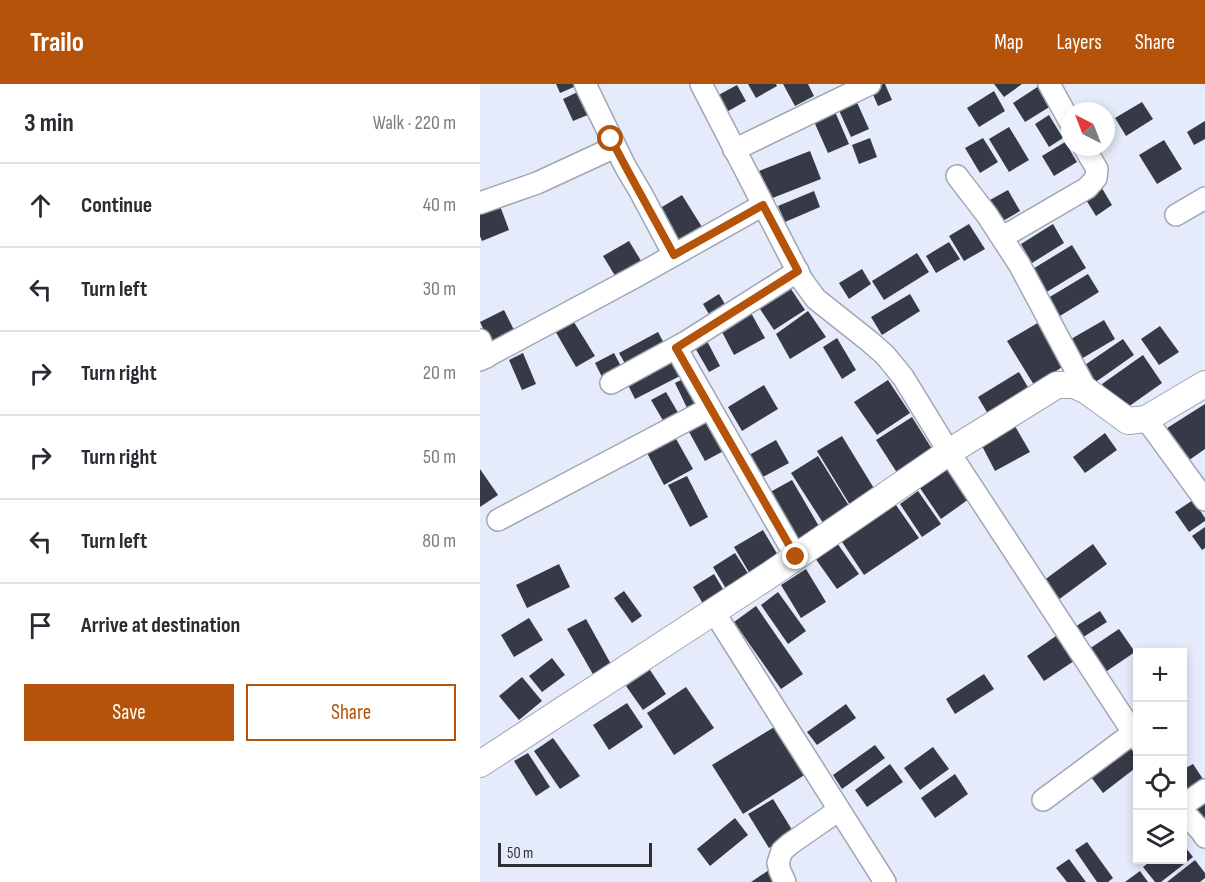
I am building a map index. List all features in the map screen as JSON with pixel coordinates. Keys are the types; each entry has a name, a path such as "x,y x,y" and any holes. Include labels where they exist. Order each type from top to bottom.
{"street":[{"path":"585,84 615,147 674,255"},
{"path":"701,84 802,280 816,299 885,355 903,377 949,452 1133,734"},
{"path":"735,150 870,84"},
{"path":"1048,84 1061,106"},
{"path":"480,204 537,183 615,147"},
{"path":"1003,237 1087,188 1096,178 1097,169 1089,156"},
{"path":"957,176 1003,237 1087,391"},
{"path":"1176,214 1205,198"},
{"path":"482,352 635,278 763,205"},
{"path":"611,383 676,348 798,271"},
{"path":"676,348 796,557"},
{"path":"480,764 714,612 949,452 1057,386 1074,385 1087,391 1128,421 1146,419 1205,384"},
{"path":"498,520 710,408"},
{"path":"1146,419 1205,500"},
{"path":"714,612 885,882"},
{"path":"1043,800 1133,738"},
{"path":"1187,804 1205,790"},
{"path":"785,882 778,863 782,851 839,810"},
{"path":"1184,810 1205,837"}],"building":[{"path":"556,84 581,84 560,93"},
{"path":"748,84 776,84 777,86 756,98"},
{"path":"783,84 808,84 814,96 795,106"},
{"path":"883,84 892,100 878,106 871,90"},
{"path":"994,84 1022,84 1004,97"},
{"path":"737,85 746,101 723,114 713,98"},
{"path":"1039,86 1051,106 1025,122 1013,103"},
{"path":"584,89 595,112 573,121 563,99"},
{"path":"994,91 1005,111 979,127 967,108"},
{"path":"855,98 869,129 851,137 837,106"},
{"path":"1142,102 1153,119 1126,136 1115,118"},
{"path":"833,107 849,144 828,153 812,117"},
{"path":"1049,115 1061,135 1061,139 1049,147 1035,124"},
{"path":"1205,121 1205,139 1194,145 1187,132"},
{"path":"1009,127 1029,160 1009,172 989,139"},
{"path":"870,138 877,157 859,164 852,145"},
{"path":"983,138 998,162 980,173 965,148"},
{"path":"1164,140 1182,169 1157,184 1139,155"},
{"path":"1061,144 1061,156 1073,156 1077,162 1054,176 1042,156"},
{"path":"810,151 821,179 770,199 759,171"},
{"path":"1100,185 1112,205 1096,216 1083,195"},
{"path":"1008,190 1020,211 1003,221 990,200"},
{"path":"814,191 820,207 785,222 778,206"},
{"path":"682,195 702,227 678,242 657,210"},
{"path":"499,203 509,230 482,241 480,211"},
{"path":"969,224 985,249 964,261 949,236"},
{"path":"1053,224 1064,243 1032,263 1021,244"},
{"path":"629,241 643,264 617,279 603,256"},
{"path":"949,242 960,259 936,273 926,256"},
{"path":"1072,245 1086,268 1045,293 1031,270"},
{"path":"917,253 929,272 884,300 872,281"},
{"path":"862,269 871,284 849,299 839,283"},
{"path":"1088,274 1099,292 1055,319 1043,301"},
{"path":"789,286 805,310 774,330 758,306"},
{"path":"719,294 729,311 713,321 703,304"},
{"path":"910,294 920,311 882,335 871,317"},
{"path":"504,310 518,338 493,350 480,322"},
{"path":"808,311 826,337 790,359 776,334"},
{"path":"751,313 765,338 734,355 721,330"},
{"path":"572,319 595,356 576,367 554,329"},
{"path":"1104,320 1115,339 1076,362 1064,343"},
{"path":"1041,321 1067,364 1034,385 1007,341"},
{"path":"1160,326 1179,352 1159,365 1141,339"},
{"path":"658,332 666,347 627,367 619,353"},
{"path":"837,338 856,370 842,379 823,347"},
{"path":"706,339 720,366 709,372 694,346"},
{"path":"1123,339 1134,355 1090,386 1079,369"},
{"path":"523,353 536,384 522,390 509,360"},
{"path":"614,353 623,370 603,379 595,363"},
{"path":"1143,355 1162,383 1121,412 1102,384"},
{"path":"670,357 680,376 635,399 625,379"},
{"path":"1019,372 1029,389 988,414 978,397"},
{"path":"689,376 703,405 689,412 675,383"},
{"path":"888,380 910,413 877,435 854,402"},
{"path":"764,385 778,409 742,431 728,407"},
{"path":"666,392 680,416 665,424 651,400"},
{"path":"1205,404 1205,449 1185,463 1164,430"},
{"path":"711,416 729,448 705,461 688,430"},
{"path":"912,417 937,457 901,479 876,440"},
{"path":"1015,426 1030,452 995,471 981,444"},
{"path":"1105,433 1117,450 1085,473 1073,457"},
{"path":"842,436 875,490 850,505 817,451"},
{"path":"675,437 693,469 664,485 647,453"},
{"path":"776,440 789,463 761,478 749,455"},
{"path":"818,456 851,509 825,526 791,473"},
{"path":"948,468 969,499 941,519 920,488"},
{"path":"480,469 498,495 480,507"},
{"path":"687,476 708,517 690,527 668,485"},
{"path":"792,480 820,528 791,545 763,496"},
{"path":"918,491 941,524 922,537 900,504"},
{"path":"1193,500 1205,521 1189,532 1175,512"},
{"path":"896,505 919,538 864,575 842,542"},
{"path":"1205,527 1205,548 1202,550 1192,536"},
{"path":"763,530 779,557 750,574 734,547"},
{"path":"837,543 859,574 837,589 815,558"},
{"path":"1093,544 1107,564 1054,603 1039,584"},
{"path":"735,553 751,578 728,592 713,567"},
{"path":"559,564 570,587 527,608 516,585"},
{"path":"806,569 826,602 801,618 781,585"},
{"path":"714,574 726,594 705,607 693,587"},
{"path":"624,591 642,616 632,623 614,598"},
{"path":"778,592 806,631 788,644 761,605"},
{"path":"756,606 803,674 781,689 734,622"},
{"path":"1100,611 1107,622 1077,641 1070,630"},
{"path":"529,618 543,640 514,657 501,635"},
{"path":"586,619 612,666 594,676 567,629"},
{"path":"1119,629 1133,649 1133,653 1104,673 1089,649"},
{"path":"1056,636 1074,661 1044,681 1027,656"},
{"path":"552,658 565,675 542,692 529,676"},
{"path":"650,670 666,694 643,710 626,686"},
{"path":"984,674 994,689 955,714 946,699"},
{"path":"522,677 542,701 519,720 499,696"},
{"path":"686,687 714,728 674,755 647,713"},
{"path":"627,703 643,727 609,750 593,725"},
{"path":"846,704 856,718 817,745 807,732"},
{"path":"776,726 806,774 743,814 712,765"},
{"path":"553,738 580,776 560,789 534,751"},
{"path":"875,745 885,758 842,789 833,775"},
{"path":"933,747 949,769 920,790 904,768"},
{"path":"1129,747 1133,751 1133,770 1103,793 1091,777"},
{"path":"528,753 550,787 536,796 514,761"},
{"path":"890,764 903,782 867,807 855,790"},
{"path":"1193,764 1205,782 1187,795 1187,767"},
{"path":"955,774 968,794 935,818 921,798"},
{"path":"1205,792 1205,829 1187,805"},
{"path":"773,799 794,833 769,848 748,814"},
{"path":"735,818 748,835 710,866 697,849"},
{"path":"1087,842 1113,878 1108,882 1097,882 1075,850"},
{"path":"1187,849 1193,857 1187,862"},
{"path":"1069,859 1086,882 1067,882 1056,868"},
{"path":"1195,860 1205,873 1205,878 1200,882 1167,882"},
{"path":"1147,864 1184,864 1161,882 1155,882 1143,867"},
{"path":"772,868 781,882 751,882"},
{"path":"1140,871 1148,882 1125,882"}],"route":[{"path":"611,139 674,255 763,205 798,271 676,348 796,557"}]}
